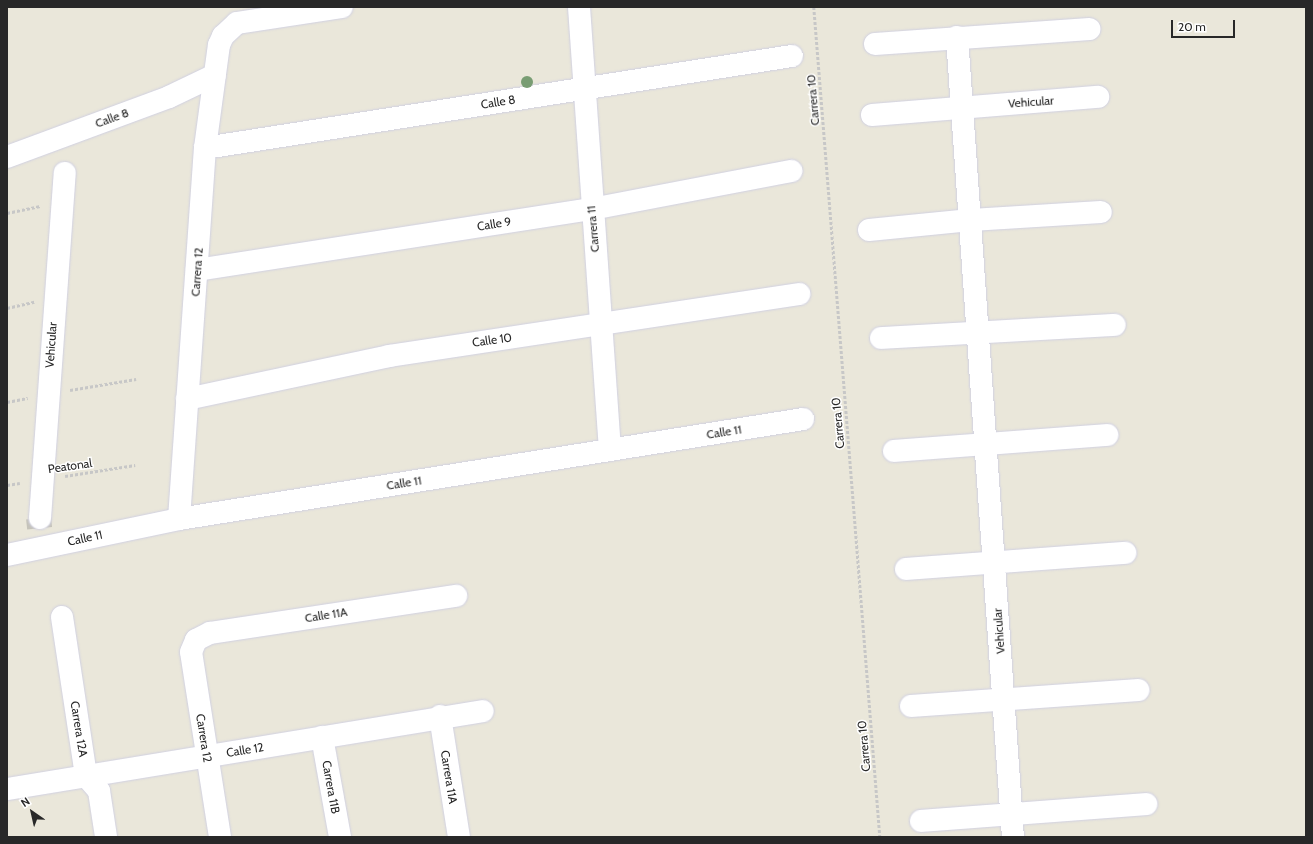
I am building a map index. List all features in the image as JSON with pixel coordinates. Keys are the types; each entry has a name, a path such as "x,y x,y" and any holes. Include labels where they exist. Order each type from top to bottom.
{"street":[{"name":"Carrera 12","path":"179,519 205,148 220,45 230,29 237,23 342,7"},
{"name":"Carrera 11","path":"579,7 610,450"},
{"path":"875,44 957,37 1089,29"},
{"name":"Vehicular","path":"957,37 964,107 1013,837"},
{"name":"Calle 8","path":"205,148 792,56"},
{"name":"Calle 8","path":"7,157 169,98 215,75"},
{"name":"Vehicular","path":"872,115 1098,97"},
{"name":"Calle 9","path":"197,270 592,209 791,171"},
{"name":"Vehicular","path":"40,531 54,297 65,173"},
{"path":"869,230 971,220 1101,212"},
{"name":"Calle 10","path":"187,400 389,356 799,294"},
{"path":"882,338 979,331 1115,325"},
{"name":"Calle 11","path":"7,555 40,531 179,519 803,419"},
{"path":"894,451 986,443 1107,436"},
{"path":"906,569 1125,553"},
{"name":"Calle 11A","path":"196,640 210,633 456,596"},
{"name":"Carrera 12A","path":"62,617 86,776"},
{"name":"Carrera 12","path":"196,640 192,652 220,837"},
{"path":"911,706 1138,690"},
{"name":"Calle 12","path":"7,790 440,716 483,710"},
{"name":"Carrera 11A","path":"440,716 459,837"},
{"name":"Carrera 11B","path":"322,736 340,837"},
{"path":"86,776 99,791 106,837"},
{"path":"921,821 1146,804"}],"path":[{"name":"Carrera 10","path":"814,7 880,837"},
{"path":"7,213 62,201"},
{"path":"7,308 54,297"},
{"name":"Peatonal","path":"7,485 135,465"}],"building":[{"path":"51,517 52,527 27,530 26,520"}]}
